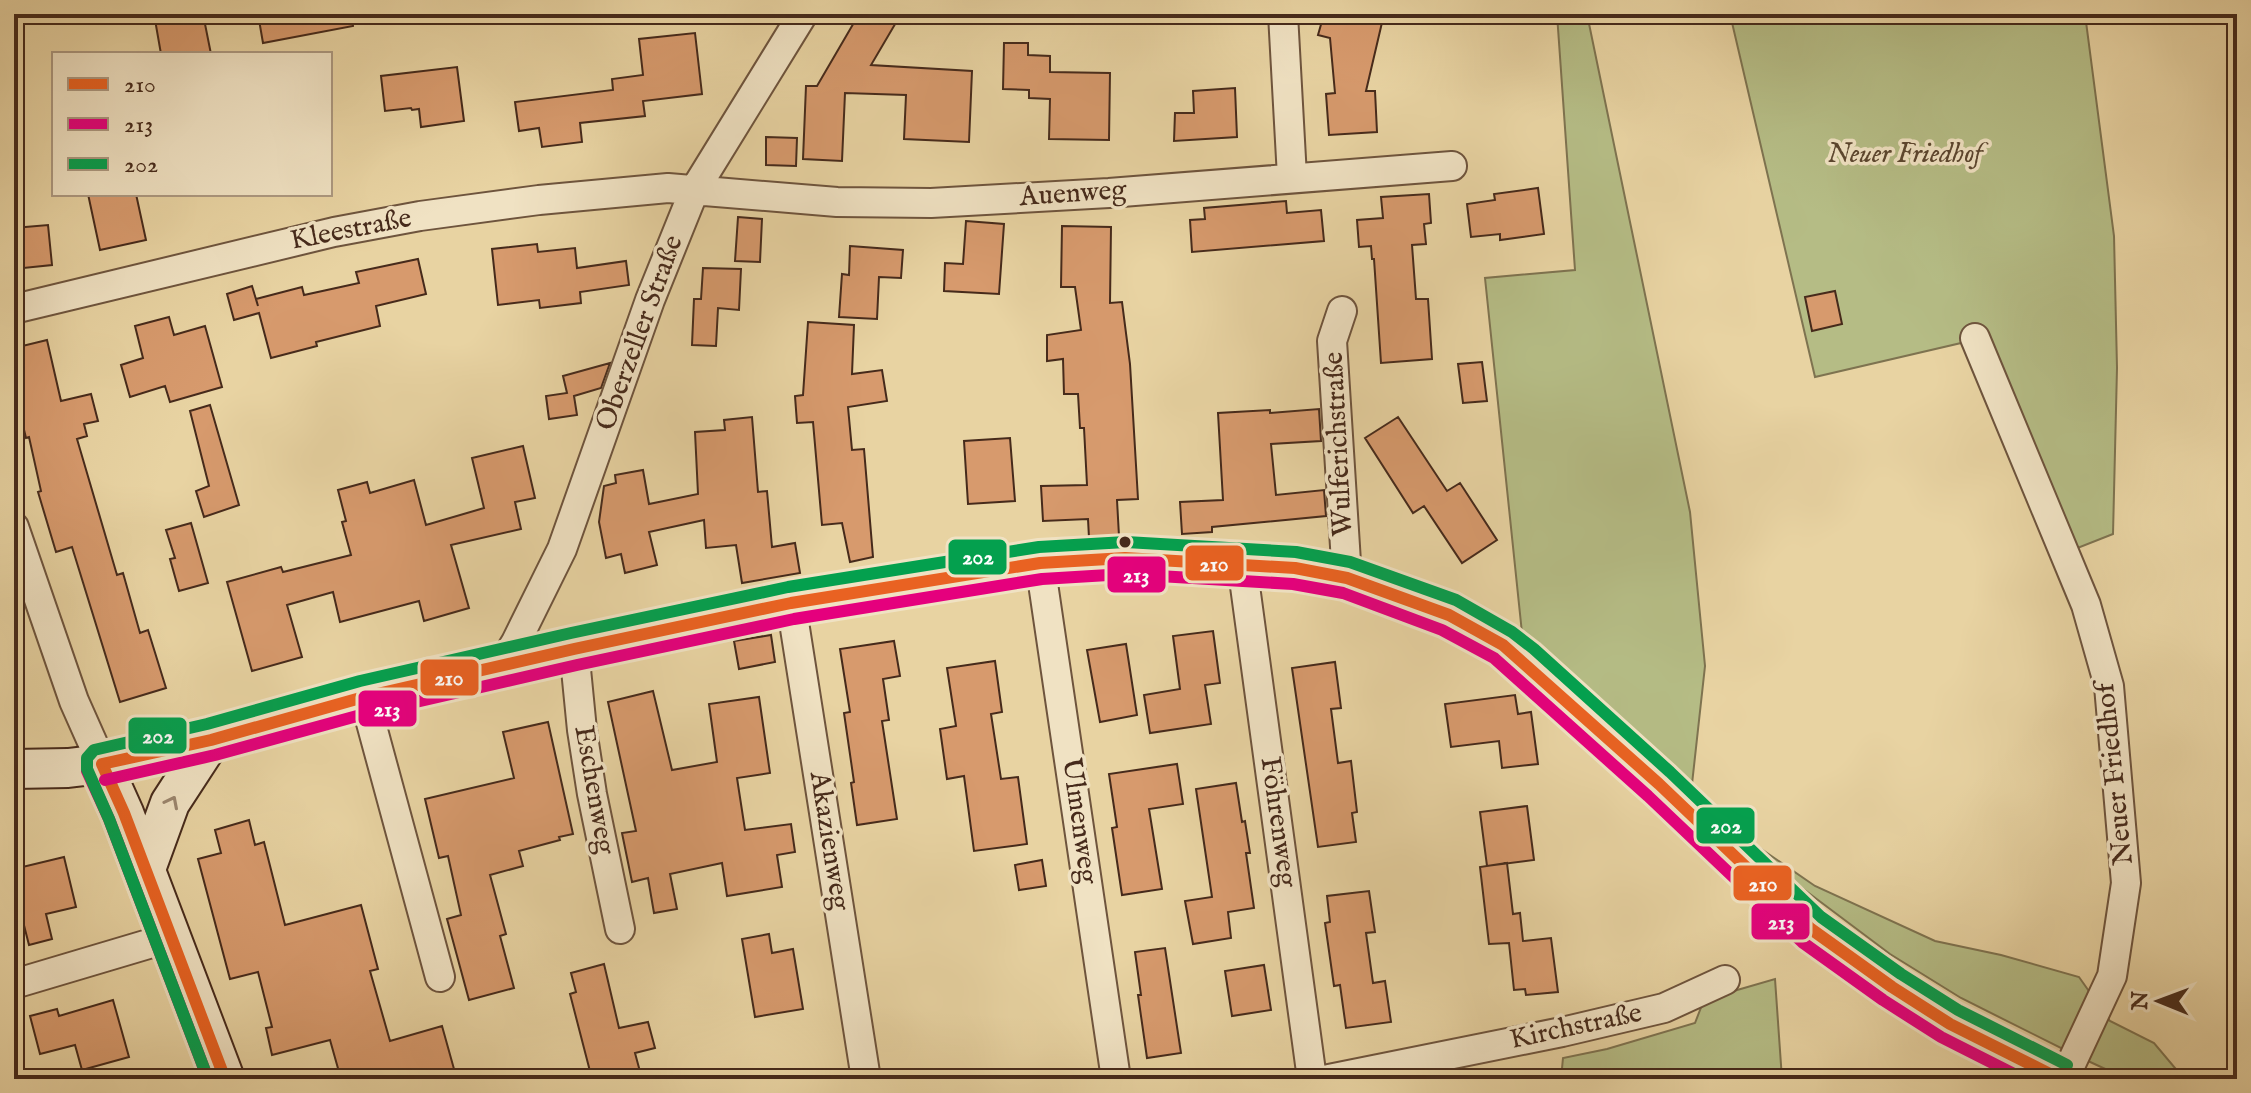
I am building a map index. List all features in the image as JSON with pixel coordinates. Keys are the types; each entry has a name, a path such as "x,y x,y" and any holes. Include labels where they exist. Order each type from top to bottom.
{"main road":[{"name":"Wulferichstraße","path":"14,769 102,764 211,740 364,697 574,649 791,603 1040,563 1125,558 1295,568 1347,578 1449,615 1503,645 1648,774 1811,929 1950,1024 2062,1079"},
{"path":"146,869 170,803 211,740"},
{"path":"102,764 146,869 225,1079"}],"street":[{"name":"Oberzeller Straße","path":"502,665 562,549 650,300 694,191 803,14"},
{"path":"1283,14 1292,177"},
{"name":"Auenweg","path":"694,191 837,202 931,203 1109,193 1452,166"},
{"name":"Kleestraße","path":"14,309 334,232 420,216 539,200 668,188 694,191"},
{"name":"Wulferichstraße","path":"1342,311 1332,341 1347,578"},
{"name":"Neuer Friedhof","path":"1975,338 2086,605 2109,686 2126,883 2112,976 2062,1079"},
{"path":"14,527 74,701 102,764"},
{"name":"Ulmenweg","path":"1040,563 1116,1079"},
{"name":"Föhrenweg","path":"1242,564 1312,1079"},
{"name":"Akazienweg","path":"791,603 866,1079"},
{"name":"Eschenweg","path":"574,649 590,781 620,929"},
{"path":"364,697 440,977"},
{"path":"14,984 172,937"},
{"name":"Kirchstraße","path":"1329,1079 1664,1008 1725,980"}],"green space":[{"path":"1557,14 1587,14 1690,512 1705,666 1692,784 1522,633 1485,278 1575,270"},
{"name":"Neuer Friedhof","path":"1730,14 2085,14 2114,236 2117,368 2113,534 2070,551 1987,337 1815,377"},
{"path":"1738,833 1815,886 1935,941 2001,955 2079,977 2110,1021 2154,1043 2188,1079 2127,1079 1961,998 1890,954 1802,888"},
{"path":"1775,979 1782,1079 1561,1079 1563,1058 1607,1049 1695,1023 1702,1005 1720,995"}],"building":[{"path":"154,14 203,14 211,52 161,52"},
{"path":"258,14 352,14 353,26 263,43"},
{"path":"859,14 901,14 871,65 972,71 969,142 904,139 906,95 845,93 842,161 803,159 806,86 817,86"},
{"path":"1324,14 1384,14 1366,91 1375,91 1377,132 1329,135 1326,94 1335,93 1330,38 1318,35"},
{"path":"695,33 702,94 643,101 645,116 580,123 582,142 542,147 539,128 519,131 515,102 613,90 612,79 643,75 639,39"},
{"path":"1004,43 1028,43 1028,55 1050,56 1050,72 1110,73 1109,140 1049,139 1050,99 1029,98 1029,90 1003,89"},
{"path":"457,67 464,121 421,127 419,109 385,111 381,76"},
{"path":"1235,88 1237,137 1174,141 1175,113 1194,113 1193,91"},
{"path":"766,137 797,138 796,166 766,165"},
{"path":"1538,188 1544,234 1500,240 1500,234 1471,237 1467,204 1495,200 1494,194"},
{"path":"1429,194 1431,223 1424,224 1426,244 1412,245 1416,299 1428,299 1432,359 1381,363 1374,259 1371,246 1359,247 1357,220 1383,218 1381,197"},
{"path":"88,196 136,196 146,240 100,250"},
{"path":"1286,201 1287,213 1321,210 1324,241 1192,252 1190,220 1205,219 1204,208"},
{"path":"738,217 762,219 760,262 735,261"},
{"path":"966,221 1004,224 999,294 944,291 945,263 963,264"},
{"path":"48,225 52,265 14,269 14,228"},
{"path":"1062,226 1111,227 1110,303 1122,302 1130,364 1138,499 1117,500 1119,536 1089,538 1088,519 1043,521 1041,486 1087,485 1084,428 1080,428 1078,394 1064,394 1063,359 1047,361 1047,335 1081,330 1075,287 1061,287"},
{"path":"537,244 538,252 575,248 577,268 626,261 629,285 580,292 581,303 540,308 539,300 498,305 492,249"},
{"path":"850,246 903,250 901,278 879,277 877,319 839,317 842,274 849,275"},
{"path":"418,259 426,294 376,306 380,326 316,342 317,346 271,358 259,313 234,320 227,294 252,286 258,306 256,299 302,287 304,295 359,283 356,272"},
{"path":"703,268 741,269 739,310 718,308 716,346 692,345 694,299 701,299"},
{"path":"1835,291 1842,324 1812,331 1805,297"},
{"path":"169,317 174,335 205,326 222,387 170,402 165,386 130,397 121,365 143,358 135,326"},
{"path":"808,322 854,325 852,374 882,370 887,401 848,407 852,450 864,449 873,557 850,562 842,523 822,525 813,422 797,423 795,396 803,395"},
{"path":"47,340 61,401 91,394 98,421 84,424 87,436 77,439 117,575 123,573 140,633 148,630 166,688 120,702 72,547 56,552 38,492 41,491 29,437 26,438 19,409 14,411 14,348"},
{"path":"1482,362 1487,401 1463,403 1458,364"},
{"path":"610,363 601,388 574,396 577,415 549,419 546,396 567,393 563,376"},
{"path":"210,405 239,505 204,517 196,491 209,486 190,411"},
{"path":"1319,409 1321,441 1271,444 1276,495 1324,490 1326,516 1212,527 1212,532 1182,534 1180,502 1223,500 1218,413"},
{"path":"752,417 758,492 767,491 772,547 795,543 800,573 742,583 736,545 706,548 704,520 649,532 657,565 625,573 621,554 606,558 599,522 604,486 616,483 615,475 643,470 649,504 698,494 695,432 725,430 724,420"},
{"path":"1398,417 1447,491 1460,483 1497,540 1462,563 1424,506 1413,513 1365,438"},
{"path":"1010,438 1015,501 968,504 964,441"},
{"path":"523,446 535,498 515,502 521,529 451,545 469,608 424,621 419,601 340,622 333,592 287,605 302,657 252,671 227,582 281,567 283,572 351,555 338,490 367,482 370,493 414,480 426,525 484,508 472,458"},
{"path":"191,523 208,583 179,591 170,559 175,558 166,530"},
{"path":"1213,631 1220,683 1205,685 1211,724 1150,733 1144,695 1180,689 1173,636"},
{"path":"771,635 775,662 739,669 734,641"},
{"path":"894,641 900,676 883,679 889,720 882,721 897,819 857,825 844,713 850,712 840,649"},
{"path":"1126,644 1137,715 1100,722 1087,650"},
{"path":"995,661 1002,712 991,714 1001,779 1018,777 1027,844 974,851 964,776 947,779 940,729 956,726 947,668"},
{"path":"1335,662 1341,708 1331,709 1338,763 1351,761 1357,812 1352,813 1356,842 1318,847 1292,668"},
{"path":"653,691 672,770 717,762 709,704 759,697 770,773 737,778 745,830 791,824 795,852 777,855 782,887 727,896 722,863 670,874 677,909 654,913 648,878 632,882 622,833 636,831 608,702"},
{"path":"1515,695 1518,714 1531,712 1538,764 1502,768 1499,741 1451,747 1445,704"},
{"path":"548,722 573,834 519,851 523,866 490,875 506,934 500,936 514,988 469,1000 447,919 461,915 448,856 439,858 425,799 514,778 503,732"},
{"path":"1177,764 1183,804 1149,809 1162,889 1122,895 1112,828 1117,827 1109,774"},
{"path":"1236,783 1250,853 1246,853 1254,908 1228,912 1231,938 1193,944 1185,901 1212,897 1196,789"},
{"path":"1527,806 1534,860 1487,866 1480,812"},
{"path":"249,820 255,845 264,842 285,925 361,905 378,969 370,971 390,1041 442,1026 454,1069 419,1079 341,1079 330,1040 272,1055 266,1028 272,1027 258,972 230,979 198,859 221,853 215,830"},
{"path":"64,857 76,907 46,914 52,939 29,945 14,886 14,869"},
{"path":"1042,860 1046,886 1019,890 1015,865"},
{"path":"1507,863 1513,914 1520,913 1523,941 1551,938 1558,992 1526,995 1525,989 1514,990 1509,943 1489,944 1480,867"},
{"path":"1369,891 1375,932 1366,933 1373,983 1385,981 1391,1022 1346,1028 1340,985 1334,986 1325,923 1330,922 1327,896"},
{"path":"769,934 772,953 793,949 803,1009 755,1017 742,939"},
{"path":"1165,948 1181,1053 1147,1058 1135,952"},
{"path":"604,964 619,1028 648,1022 655,1048 635,1053 642,1079 592,1079 570,994 576,992 571,973"},
{"path":"1264,965 1271,1010 1232,1016 1225,971"},
{"path":"113,1000 129,1057 82,1070 75,1045 40,1054 30,1016 57,1009 59,1016"}],"transit line":[{"name":"202","path":"208,1079 87,769 87,758 94,750 207,724 360,681 788,587 1039,547 1126,542 1296,552 1350,562 1456,600 1512,632 1534,649 1670,772 1821,917 1958,1010 2067,1065"},
{"name":"210","path":"102,764 211,740 364,697 791,603 1040,563 1125,558 1295,568 1347,578 1449,615 1503,645 1659,784 1811,929 1950,1024 2060,1079"},
{"name":"213","path":"105,780 215,755 368,713 794,619 1042,579 1125,574 1293,584 1343,593 1442,630 1494,658 1648,796 1802,942 1941,1037 2024,1079"},
{"name":"210","path":"102,764 124,813 225,1079"},
{"name":"213","path":"87,771 109,819 208,1079"}]}
